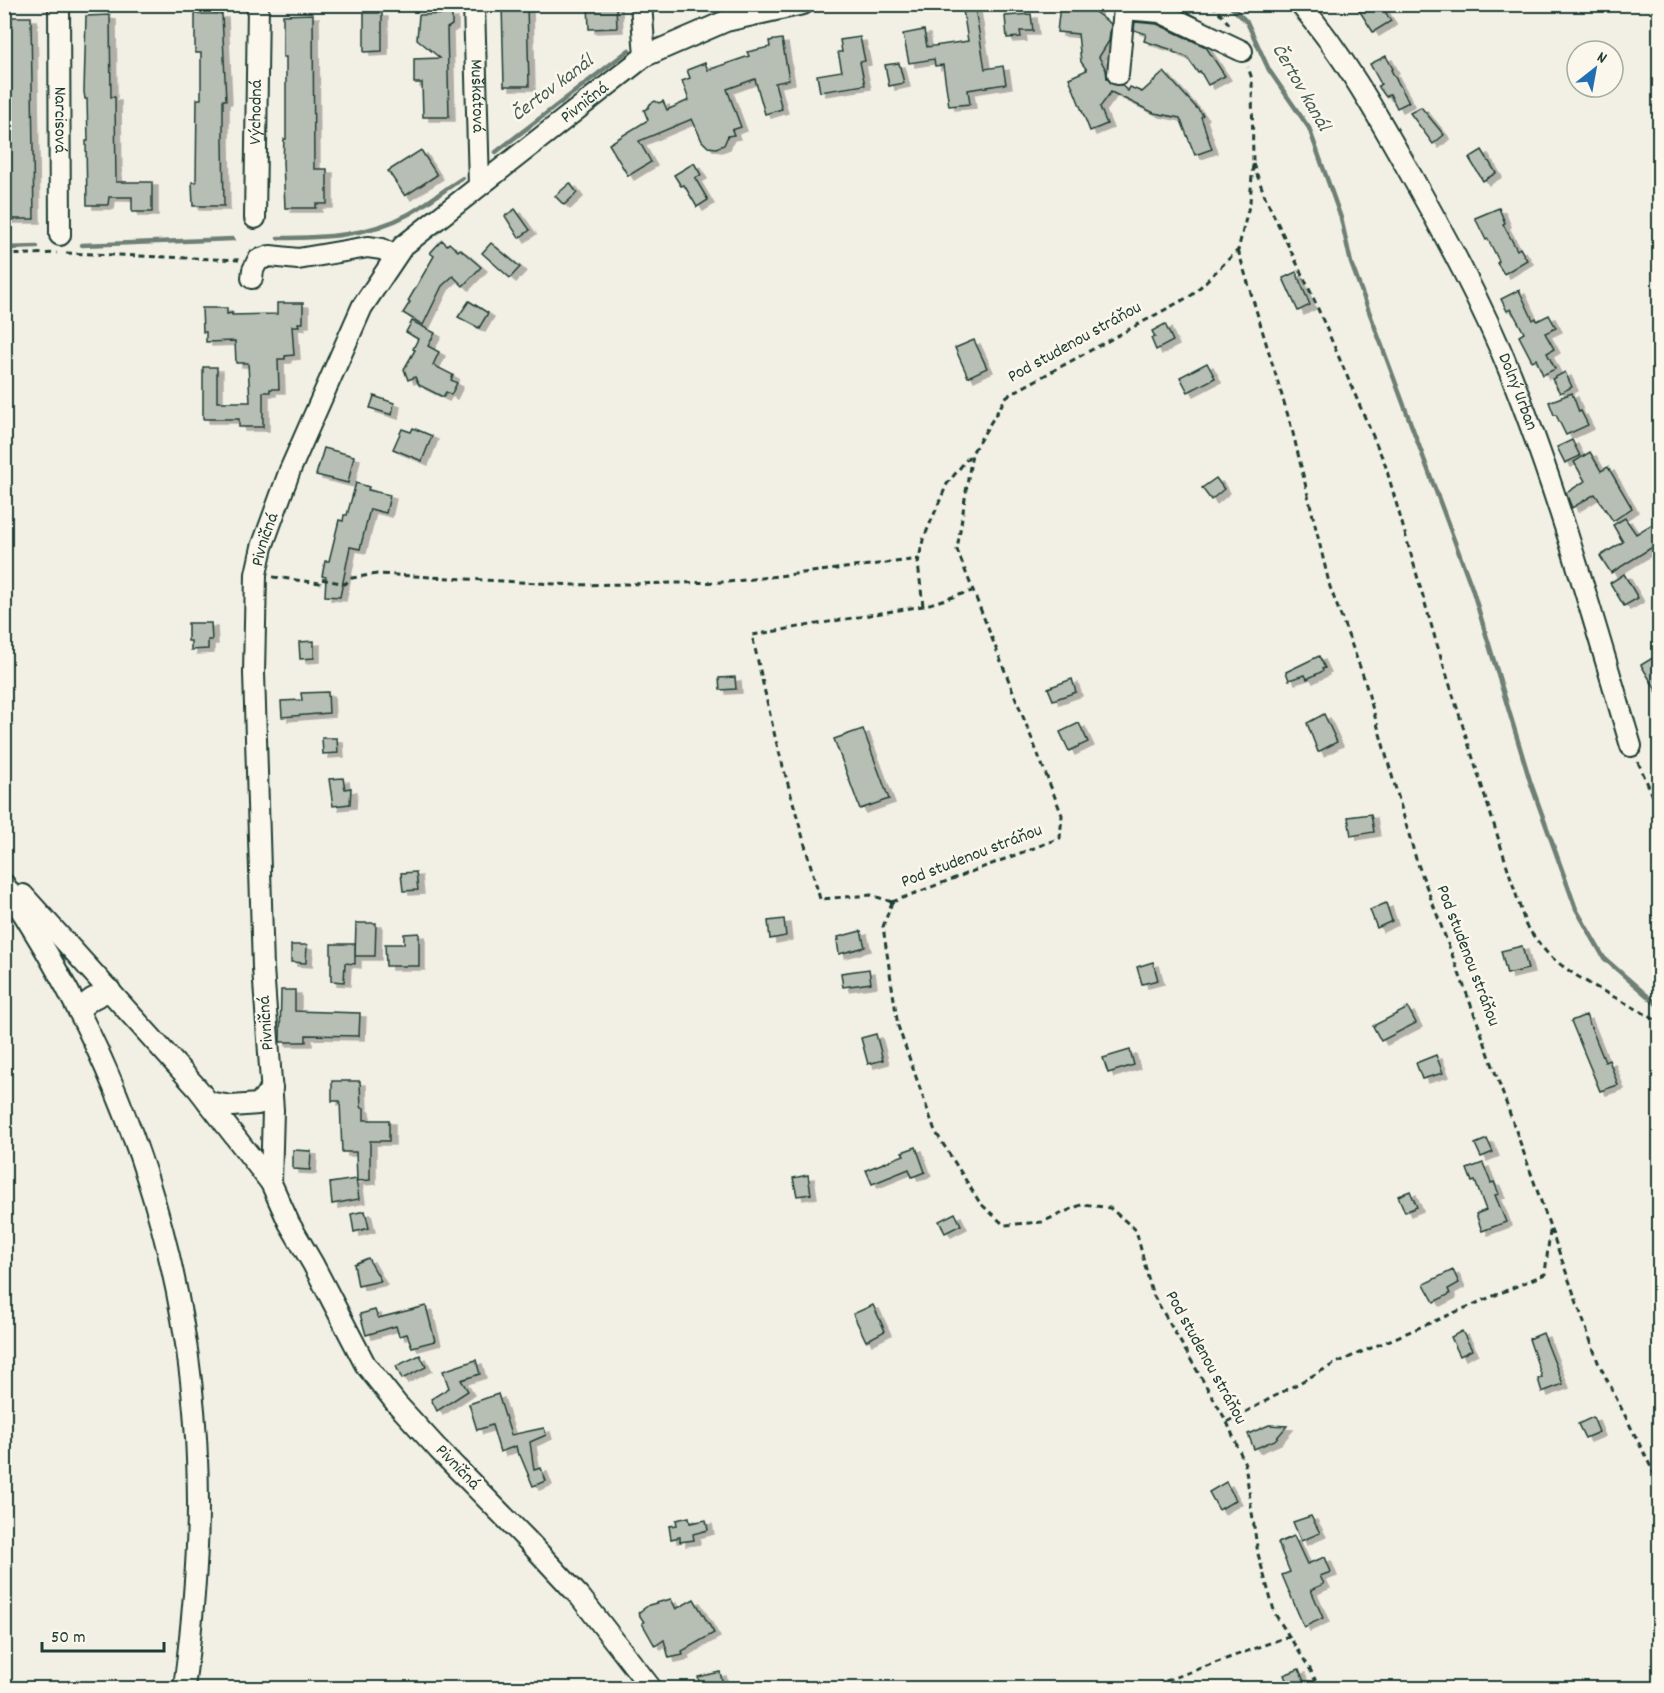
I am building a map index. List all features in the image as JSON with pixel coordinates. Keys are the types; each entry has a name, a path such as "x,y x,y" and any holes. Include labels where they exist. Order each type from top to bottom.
{"street":[{"name":"Narcisová","path":"59,4 60,235"},
{"name":"Východná","path":"255,218 258,4"},
{"name":"Muškátová","path":"474,4 479,185"},
{"path":"641,4 645,56"},
{"name":"Pivničná","path":"651,1689 581,1599 438,1449 396,1403 365,1364 289,1223 271,1183 272,1088 263,968 254,674 256,574 262,547 290,470 362,307 402,246 645,56 726,21 803,4"},
{"name":"Dolný Urban","path":"1300,4 1324,32 1351,72 1474,292 1511,375 1550,485 1631,746"},
{"path":"1118,74 1123,7 1160,12 1242,51"},
{"path":"255,269 270,256 298,259 368,247 382,249 395,256"},
{"path":"4,876 110,990 208,1102 271,1183"},
{"path":"4,884 48,951 79,1009 115,1086 145,1169 172,1267 182,1318 193,1403 198,1503 191,1633 184,1689"},
{"path":"79,1009 110,990"},
{"path":"208,1102 232,1106 258,1104 272,1088"}],"path":[{"path":"1212,4 1235,31 1252,79 1250,202 1238,250"},
{"path":"1252,162 1266,199 1312,295 1384,464 1526,926 1554,960 1659,1023"},
{"name":"Pod studenou stráňou","path":"1318,1689 1310,1669 1275,1614 1258,1554 1245,1464 1227,1422 1152,1293 1136,1230 1110,1208 1083,1204 1042,1222 1004,1225 980,1203 935,1131 898,1026 883,927 892,902 1060,838 1062,815 957,550 972,453 1008,396 1192,295 1238,250 1292,429 1330,587 1363,675 1416,859 1477,1021 1598,1362 1659,1485"},
{"path":"4,255 64,253 255,269"},
{"path":"923,606 919,559 923,540 947,484 972,453"},
{"path":"256,574 320,584 321,579 345,584 352,578 377,574 574,585 728,582 919,559"},
{"path":"892,902 871,895 820,899 776,741 752,635 923,606 973,590"},
{"path":"1631,746 1659,812"},
{"path":"1227,1422 1336,1363 1545,1274 1551,1229"},
{"path":"1146,1689 1289,1636"}],"building":[{"path":"502,4 527,4 529,86 504,86"},
{"path":"588,4 616,4 617,28 589,29"},
{"path":"1355,4 1380,4 1391,21 1373,32"},
{"path":"1060,5 1096,8 1095,12 1111,24 1109,41 1099,57 1106,70 1107,78 1112,84 1121,85 1128,91 1130,87 1142,92 1164,72 1203,115 1201,117 1212,149 1195,155 1180,118 1154,113 1111,92 1100,107 1107,124 1090,131 1069,78 1087,70 1081,62 1078,34 1057,32"},
{"path":"975,8 985,69 1003,66 1006,84 968,90 970,104 949,106 943,65 935,66 934,59 909,63 903,34 924,30 927,47 968,41 963,10"},
{"path":"364,13 382,13 382,51 364,52"},
{"path":"195,14 222,14 226,100 223,100 224,206 193,206 192,182 196,182 197,99 201,99 201,53 195,53"},
{"path":"313,14 314,169 327,169 327,204 316,204 316,208 285,208 283,162 284,139 286,139 286,57 283,57 283,15"},
{"path":"452,14 452,25 447,28 449,117 423,117 422,83 414,83 414,59 440,58 417,39 419,15"},
{"path":"1031,14 1033,31 1020,31 1021,37 1007,38 1005,16"},
{"path":"110,15 111,97 115,97 116,182 152,182 152,212 132,212 132,197 109,197 108,205 87,205 87,99 85,99 84,92 86,16"},
{"path":"5,17 31,17 34,219 4,219"},
{"path":"1135,22 1157,24 1206,47 1225,76 1208,85 1200,71 1198,73 1187,57 1144,41 1146,34 1134,30"},
{"path":"860,37 865,61 860,62 865,85 820,92 817,75 842,71 838,52 842,52 840,40"},
{"path":"782,39 789,80 775,83 782,109 765,114 755,79 727,89 741,127 732,130 734,135 728,136 724,145 716,148 708,147 702,141 692,119 639,141 651,162 628,176 609,144 648,120 644,110 655,101 659,103 663,101 667,110 689,100 682,81 690,78 687,70 705,63 708,70 749,56 747,52 770,47 769,41"},
{"path":"1386,56 1409,102 1397,108 1390,94 1386,97 1378,86 1381,84 1370,64"},
{"path":"899,63 904,83 889,86 885,65"},
{"path":"1421,107 1444,135 1433,144 1410,113"},
{"path":"421,150 437,175 405,196 388,171"},
{"path":"1482,150 1496,173 1483,181 1469,158"},
{"path":"694,163 701,175 695,178 708,200 697,207 684,185 681,186 674,175"},
{"path":"570,183 577,193 564,205 555,196"},
{"path":"1499,208 1505,223 1503,224 1517,250 1520,248 1527,260 1504,274 1488,239 1486,240 1475,218"},
{"path":"515,209 530,230 519,238 505,216"},
{"path":"442,240 458,251 460,249 481,267 463,286 453,276 442,286 423,325 403,313 434,256 430,253"},
{"path":"491,243 520,267 510,278 482,253"},
{"path":"1296,272 1310,305 1298,311 1283,278"},
{"path":"1519,290 1533,320 1536,318 1537,321 1549,315 1556,328 1545,333 1554,349 1547,353 1555,369 1543,375 1536,359 1532,361 1519,336 1524,333 1511,309 1507,311 1501,299"},
{"path":"469,301 488,313 479,328 458,317"},
{"path":"277,303 303,303 303,323 298,323 299,326 292,326 294,355 278,359 279,389 263,392 263,427 239,427 239,419 203,419 203,367 217,367 217,402 250,402 248,363 236,363 235,341 206,342 206,332 203,332 202,308 227,308 227,314 232,313 232,315 277,314"},
{"path":"412,321 435,333 428,346 439,352 433,365 453,375 451,380 457,383 451,395 446,392 443,397 419,385 415,377 408,380 404,369 415,350 413,349 418,339 406,332"},
{"path":"1165,324 1173,341 1156,350 1151,338 1155,337 1152,331"},
{"path":"974,340 987,368 968,377 955,348"},
{"path":"1207,363 1215,378 1188,392 1180,377"},
{"path":"1565,372 1572,387 1560,393 1552,379"},
{"path":"1572,393 1579,412 1581,411 1588,425 1566,435 1549,402"},
{"path":"374,396 394,403 392,415 370,408"},
{"path":"413,428 432,436 422,461 393,449 402,429 411,432"},
{"path":"1572,440 1580,456 1565,463 1557,447"},
{"path":"324,448 354,456 348,483 316,475"},
{"path":"1590,452 1601,471 1608,467 1632,508 1613,521 1595,494 1572,508 1566,493 1585,481 1574,462"},
{"path":"1216,478 1224,489 1211,500 1202,488"},
{"path":"356,483 369,487 368,490 390,495 386,513 370,509 360,549 350,547 340,597 325,596 326,577 322,576 325,561 329,561 339,520 343,521 344,515 347,515"},
{"path":"1625,518 1636,534 1659,520 1659,543 1611,573 1600,556 1623,542 1613,525"},
{"path":"1624,574 1638,598 1624,606 1610,583"},
{"path":"188,623 211,623 212,640 208,640 208,649 191,650 191,641 188,641"},
{"path":"314,641 314,658 300,659 299,642"},
{"path":"1659,654 1659,695 1641,665"},
{"path":"1319,656 1325,668 1322,669 1323,671 1307,679 1305,675 1289,680 1286,672"},
{"path":"735,677 736,689 720,690 719,678"},
{"path":"1072,679 1076,692 1053,700 1048,688"},
{"path":"328,692 329,713 282,717 281,701 302,700 301,693"},
{"path":"1324,714 1337,742 1318,752 1307,723"},
{"path":"1079,723 1088,742 1069,751 1060,732"},
{"path":"863,729 889,799 860,809 834,739"},
{"path":"322,738 337,738 338,753 323,754"},
{"path":"343,778 345,789 351,788 350,804 333,806 329,779"},
{"path":"1371,814 1374,832 1351,836 1348,817"},
{"path":"416,872 418,890 403,891 401,873"},
{"path":"1386,903 1392,921 1377,928 1370,910"},
{"path":"784,919 786,936 770,939 768,921"},
{"path":"356,923 376,923 375,956 355,956"},
{"path":"861,931 865,947 839,954 838,937"},
{"path":"419,933 419,966 386,966 385,944 404,944 404,934"},
{"path":"331,944 355,944 355,964 345,963 344,982 331,981"},
{"path":"291,945 307,945 306,963 291,962"},
{"path":"1522,946 1528,969 1507,974 1501,951"},
{"path":"1153,962 1158,980 1142,984 1137,967"},
{"path":"869,969 871,983 843,987 841,973"},
{"path":"281,990 295,990 295,1011 360,1013 359,1036 306,1035 306,1042 280,1042"},
{"path":"1408,1008 1416,1023 1381,1041 1373,1026"},
{"path":"1586,1015 1605,1062 1609,1060 1618,1085 1600,1091 1571,1021"},
{"path":"876,1034 883,1060 868,1064 861,1038"},
{"path":"1130,1050 1134,1065 1108,1073 1103,1058"},
{"path":"1436,1055 1443,1073 1422,1079 1416,1063"},
{"path":"332,1081 360,1081 364,1120 389,1120 389,1141 370,1141 370,1180 357,1181 356,1152 342,1152 340,1101 332,1101"},
{"path":"1487,1139 1493,1152 1481,1157 1475,1144"},
{"path":"916,1147 925,1172 912,1177 909,1169 872,1184 866,1170 904,1155 902,1152"},
{"path":"293,1150 311,1151 310,1170 293,1169"},
{"path":"1483,1163 1491,1183 1494,1182 1499,1194 1495,1195 1506,1222 1482,1231 1476,1214 1486,1210 1475,1181 1472,1182 1467,1169"},
{"path":"808,1175 811,1194 797,1196 793,1178"},
{"path":"356,1179 359,1199 332,1204 330,1183"},
{"path":"1410,1191 1417,1207 1405,1212 1398,1196"},
{"path":"365,1211 369,1228 354,1232 351,1214"},
{"path":"955,1213 961,1225 945,1233 939,1221"},
{"path":"368,1258 381,1281 358,1286 354,1264"},
{"path":"1453,1270 1459,1283 1448,1289 1450,1294 1434,1302 1424,1284"},
{"path":"873,1305 885,1331 866,1341 853,1314"},
{"path":"426,1306 435,1341 412,1347 407,1334 399,1336 396,1326 366,1335 360,1314 375,1310 378,1318"},
{"path":"1462,1331 1472,1350 1460,1356 1451,1337"},
{"path":"1543,1333 1563,1384 1542,1392 1538,1379 1542,1377 1529,1339"},
{"path":"420,1355 426,1367 402,1379 396,1366"},
{"path":"476,1360 480,1374 461,1380 468,1391 437,1411 431,1399 449,1388 443,1371"},
{"path":"498,1394 511,1435 544,1428 546,1435 530,1442 534,1470 541,1468 546,1481 533,1486 516,1446 500,1452 492,1425 477,1430 469,1404"},
{"path":"1593,1417 1599,1432 1585,1438 1578,1424"},
{"path":"1269,1425 1287,1426 1275,1440 1254,1449 1248,1434"},
{"path":"1226,1482 1236,1500 1219,1510 1209,1492"},
{"path":"1311,1516 1320,1533 1301,1541 1293,1522"},
{"path":"689,1517 690,1523 706,1520 708,1530 693,1534 694,1540 680,1542 680,1537 671,1539 669,1526 677,1525 676,1520"},
{"path":"1294,1536 1307,1564 1325,1557 1331,1572 1320,1576 1324,1584 1311,1590 1323,1618 1304,1627 1282,1575 1290,1572 1278,1543"},
{"path":"671,1599 676,1609 694,1599 714,1633 682,1651 683,1655 669,1658 664,1640 655,1646 638,1613 649,1605"},
{"path":"1299,1669 1307,1689 1290,1689 1284,1675"},
{"path":"720,1672 724,1689 701,1689 698,1677"}],"waterway":[{"path":"1228,4 1247,22 1269,70 1309,128 1341,218 1351,263 1472,588 1530,781 1576,909 1604,958 1660,1007"},
{"name":"Čertov kanál","path":"496,152 629,50"},
{"name":"Čertov kanál","path":"278,238 329,236 378,227 409,214 463,178"},
{"name":"Čertov kanál","path":"82,245 233,239"},
{"name":"Čertov kanál","path":"4,248 37,247"}]}
